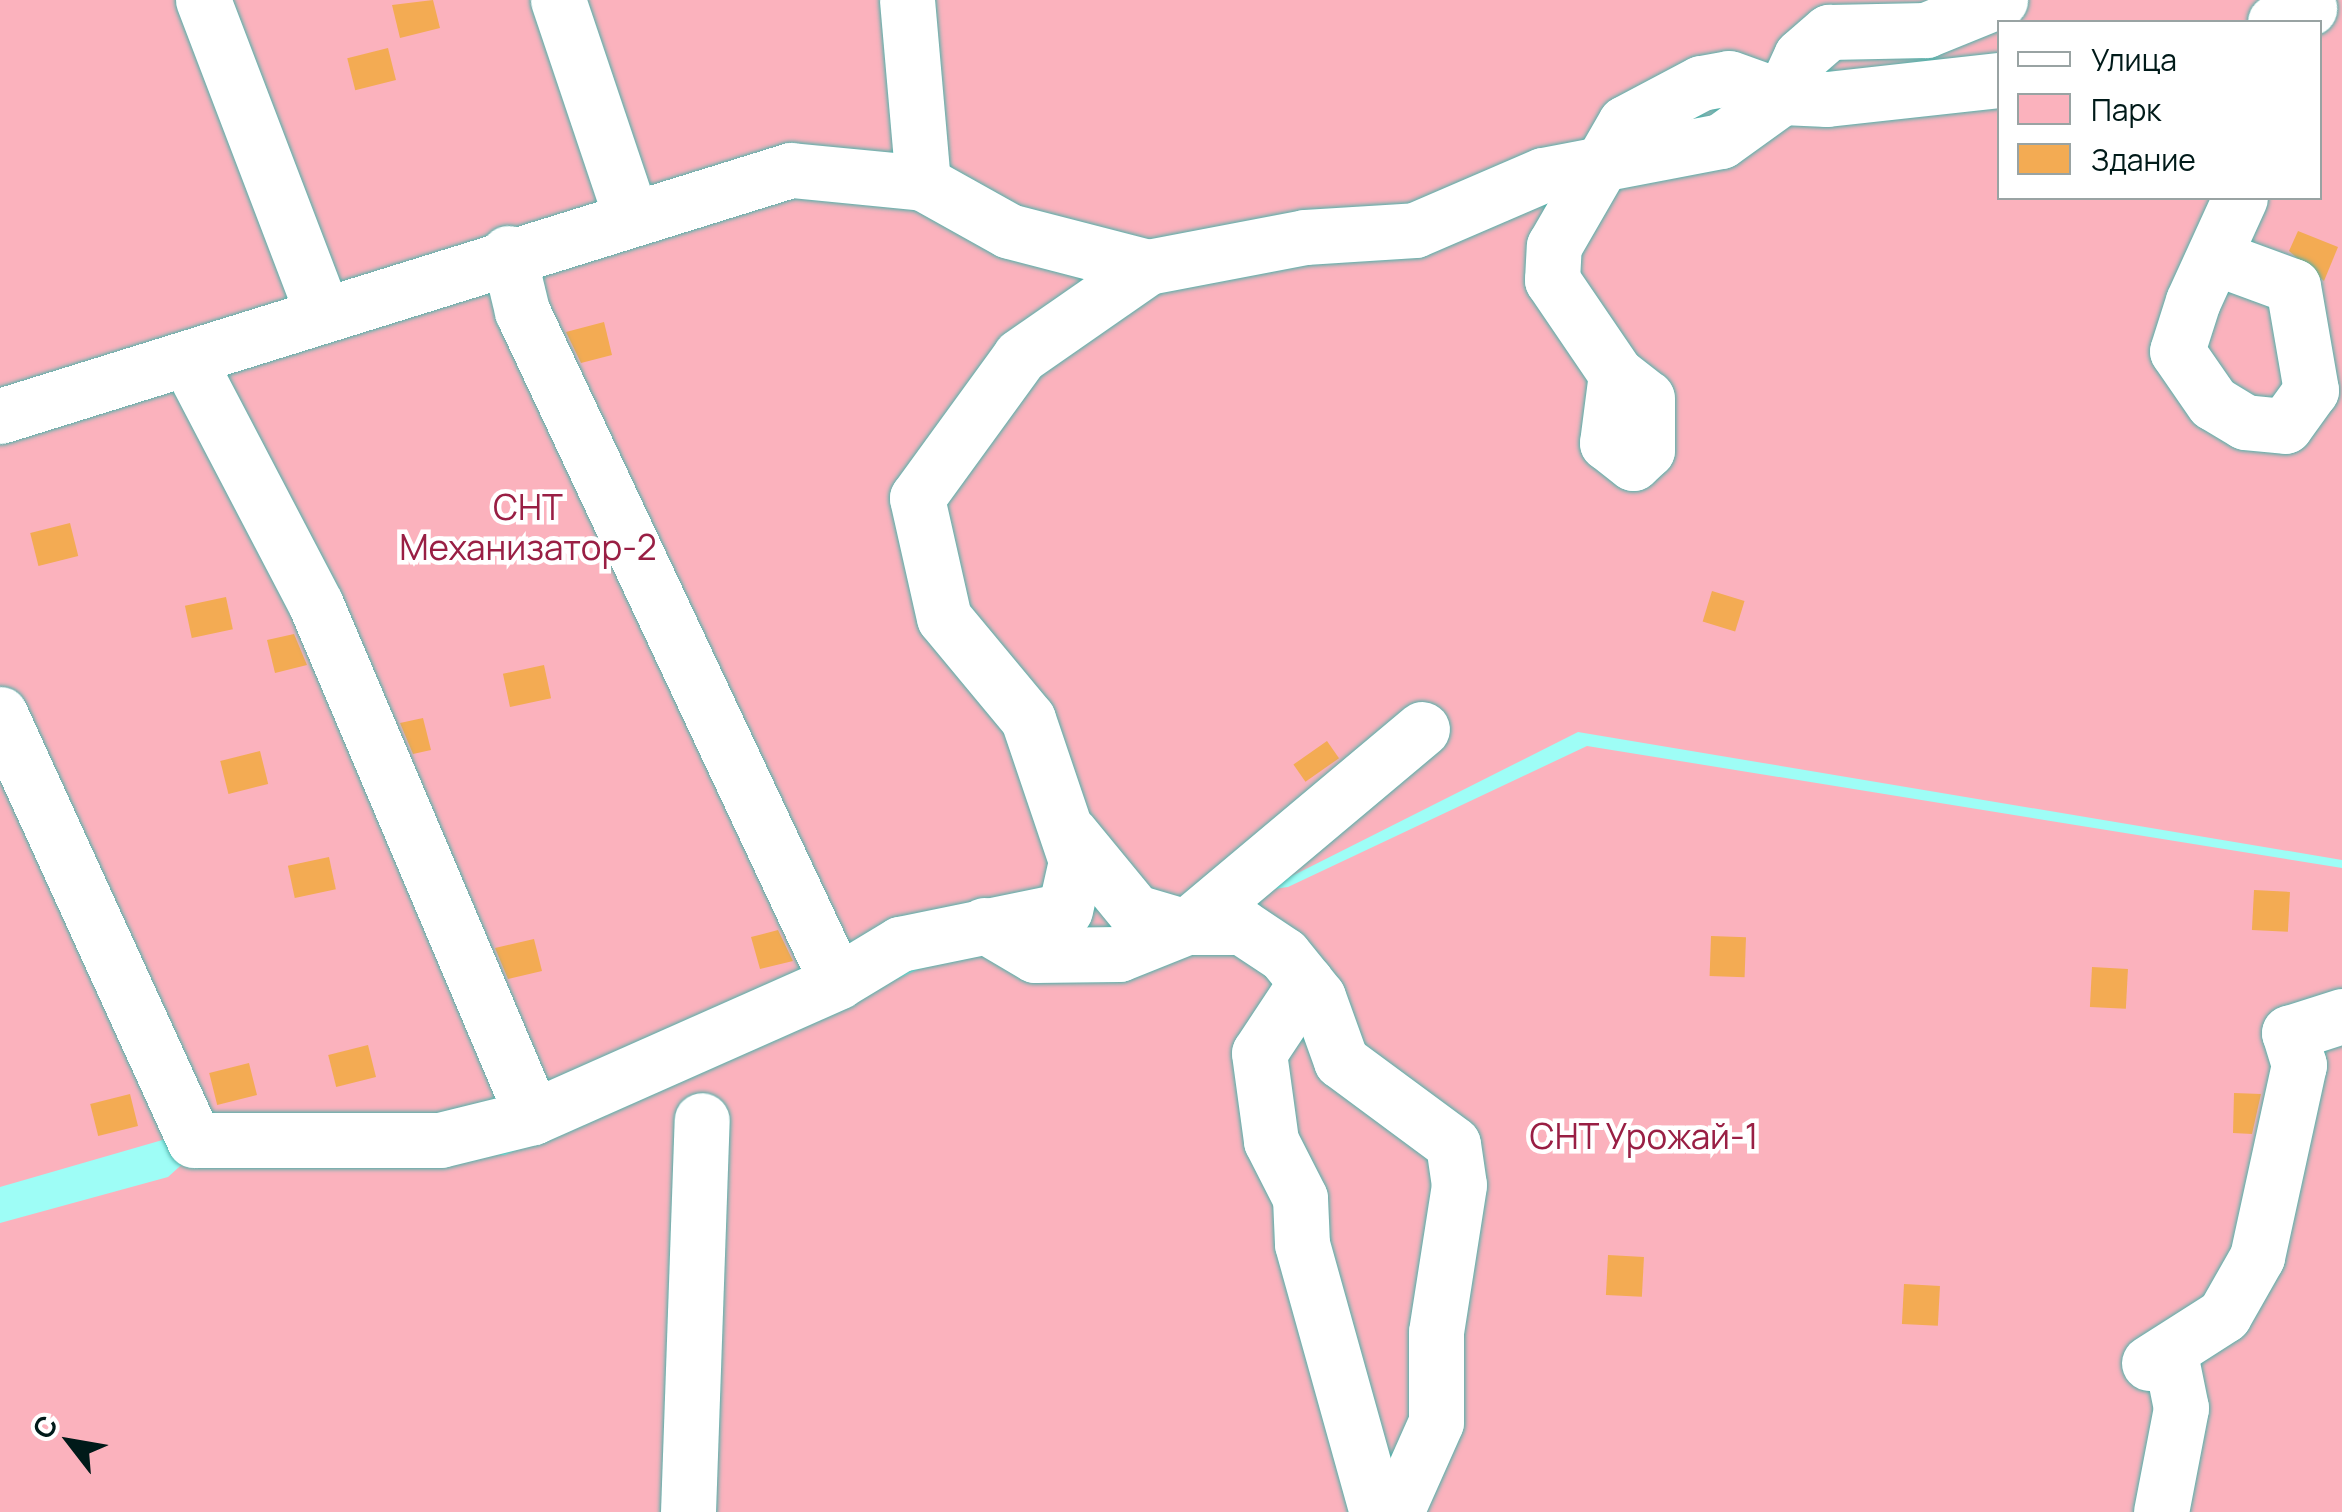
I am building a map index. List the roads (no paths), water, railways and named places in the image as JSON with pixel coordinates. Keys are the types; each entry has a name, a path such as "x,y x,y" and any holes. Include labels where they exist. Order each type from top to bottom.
{"street":[{"path":"203,0 323,314"},
{"path":"558,0 631,217"},
{"path":"908,0 923,183"},
{"path":"0,714 194,1140 440,1140 534,1118 837,982 900,944 1065,910 1078,885 1028,718 944,618 917,498 1020,356 1148,267 1306,237 1415,230 1461,204 1494,203 1543,175 1721,140 1782,97 1802,56 1830,32 1926,30 2004,2"},
{"path":"1782,97 1997,80"},
{"path":"1598,163 1554,246 1552,280 1616,374"},
{"path":"1,412 188,360 508,253 791,170 923,183 1009,231 1148,267"},
{"path":"2214,257 2239,200"},
{"path":"508,253 522,311 837,982"},
{"path":"188,360 316,605 534,1118"},
{"path":"984,925 1035,955 1119,954 1186,928 1422,730"},
{"path":"1062,822 1135,912 1186,928 1242,927 1306,982 1341,1062 1453,1144 1459,1185 1436,1332 1436,1422 1396,1512"},
{"path":"1306,982 1260,1053 1271,1141 1300,1198 1302,1244 1378,1512"},
{"path":"2162,1512 2181,1408 2159,1359 2224,1315 2256,1258 2300,1065 2290,1033 2342,1016"},
{"path":"688,1512 702,1120"}],"park label":[{"name":"СНТ Механизатор-2","path":"528,527"},
{"name":"СНТ Урожай-1","path":"1644,1136"}]}
